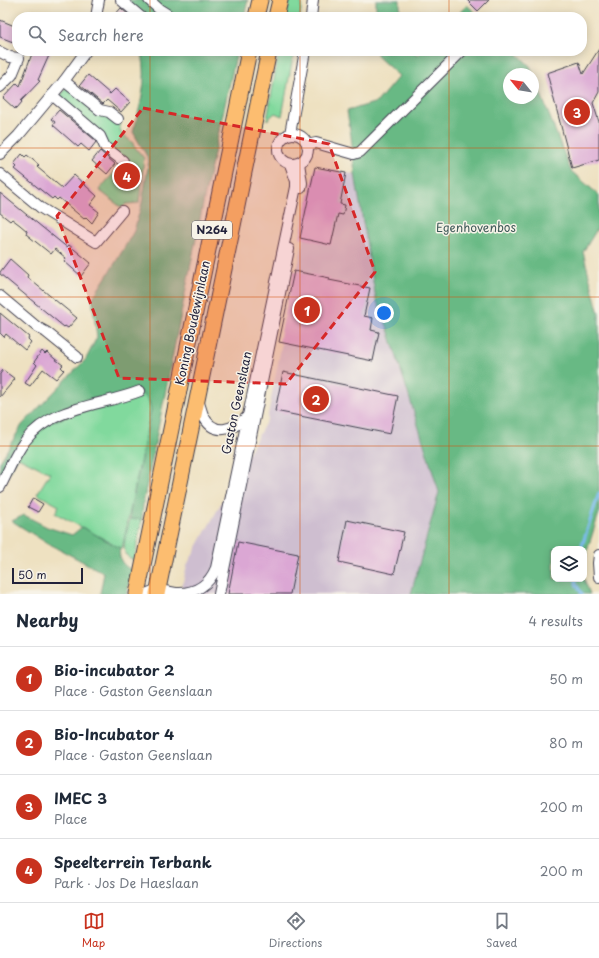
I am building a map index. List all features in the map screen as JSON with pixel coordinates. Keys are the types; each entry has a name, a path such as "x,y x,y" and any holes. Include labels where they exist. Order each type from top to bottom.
{"highway":[{"path":"257,12 260,0"},
{"path":"277,12 280,0"},
{"name":"Koning Boudewijnlaan","path":"136,594 248,56"},
{"name":"Koning Boudewijnlaan","path":"154,593 198,398 268,56"}],"street":[{"path":"97,12 99,0"},
{"path":"121,0 135,12"},
{"path":"149,0 164,12"},
{"path":"312,12 314,0"},
{"path":"0,52 20,58 12,75 0,87"},
{"path":"0,154 18,136 64,81 82,56"},
{"path":"294,163 303,160 307,154 307,145 305,140 302,137 290,134 304,56"},
{"path":"307,145 316,143 354,154 360,152 457,56"},
{"path":"64,81 100,110 109,112 118,119"},
{"path":"52,95 100,136 104,146 123,161"},
{"name":"Gaston Geenslaan","path":"290,134 281,140 278,149 281,159 294,163"},
{"name":"Gaston Geenslaan","path":"154,593 189,593 202,587 212,577 217,563 296,187 294,163"},
{"name":"Gaston Geenslaan","path":"219,594 302,182 294,163"},
{"path":"0,174 41,208 99,244 122,211"},
{"path":"0,296 77,357"},
{"path":"0,487 24,441 37,427 58,415 140,391"},
{"name":"Koning Boudewijnlaan","path":"198,398 203,415 208,423 216,428 223,430 231,428 239,425 247,417"},
{"path":"599,555 599,577"}],"highlighted area":[{"path":"143,108 329,144 375,272 286,384 119,378 57,216"}],"shaded area":[{"path":"315,167 355,174 376,299 387,326 439,492 411,594 180,594 187,565 267,420 282,343 279,342 293,273 294,271 297,271 304,239 300,238"}],"green space":[{"path":"121,0 248,0 245,12 135,12"},
{"path":"290,0 302,0 301,12 287,12"},
{"path":"376,0 400,0 400,12 376,12"},
{"path":"467,5 475,12 460,12"},
{"path":"142,56 236,56 205,194 143,504 142,519 130,519 151,410 149,401 140,391 37,427 0,487 0,462 22,425 86,359 97,337 92,299 134,231 142,203 149,160 133,132 144,84"},
{"path":"278,56 293,56 282,116 275,113 267,120"},
{"name":"Egenhovenbos","path":"377,56 520,56 531,68 503,68 503,104 539,104 539,89 571,171 599,195 599,226 583,252 599,314 599,513 587,552 587,546 551,546 551,582 585,582 590,594 411,594 439,492 387,326 376,299 355,174 347,111 377,102 399,76"},
{"path":"69,85 118,120 121,133 134,144 133,145 144,158 139,203 126,204 122,208 99,190 124,161 58,98"},
{"path":"140,391 149,401 151,410 122,549 55,513 59,506 37,494 50,473 16,456 37,427"},
{"path":"24,515 47,527 72,535 82,527 120,548 120,558 123,564 132,570 127,594 100,594 104,573 42,540 12,521"},
{"path":"130,519 142,519 134,560 129,558 124,548 125,536"}],"building":[{"path":"467,0 489,0 478,11"},
{"path":"121,8 125,12 117,12"},
{"path":"0,20 12,25 12,42 0,37"},
{"path":"599,49 599,92 593,103 599,122 599,160 572,168 547,73 579,62 583,74"},
{"path":"31,56 49,56 38,80 40,81 15,109 3,98 17,83 20,86"},
{"path":"88,75 110,94 115,89 130,102 121,112 107,100 103,104 80,85"},
{"path":"59,110 95,140 96,142 89,151 81,144 78,147 53,125 55,122 51,119"},
{"path":"100,151 115,164 107,174 92,161"},
{"path":"22,154 25,157 27,155 39,165 37,167 62,188 74,175 97,196 90,205 99,212 92,223 86,217 84,219 59,198 57,200 54,197 52,199 15,169 17,167 14,164"},
{"path":"315,167 346,173 340,204 345,205 343,215 338,214 331,245 300,238"},
{"path":"0,193 64,245 67,247 69,245 91,263 81,276 64,261 66,258 55,249 51,254 26,234 27,231 20,225 12,219 10,221 0,213"},
{"path":"10,259 28,275 27,277 77,318 68,328 65,326 64,327 0,274"},
{"path":"294,271 370,288 364,316 373,318 371,330 379,332 373,361 279,342"},
{"path":"0,313 29,337 28,339 31,342 25,350 6,334 4,337 0,333"},
{"path":"42,351 45,354 47,352 63,365 61,367 64,370 56,379 43,369 30,386 25,383 37,365 34,362"},
{"path":"3,370 15,379 0,397 0,374"},
{"path":"283,372 398,396 390,434 275,411"},
{"path":"33,498 43,504 38,512 28,507"},
{"path":"347,520 404,532 394,574 339,562"},
{"path":"238,542 298,554 290,594 228,594"}],"waterway":[{"path":"582,546 599,493"},
{"path":"576,582 582,594"}],"place":[{"name":"IMEC 3","path":"577,112"},
{"name":"Speelterrein Terbank","path":"127,176"},
{"name":"Bio-incubator 2","path":"307,310"},
{"name":"Bio-Incubator 4","path":"316,399"}]}
